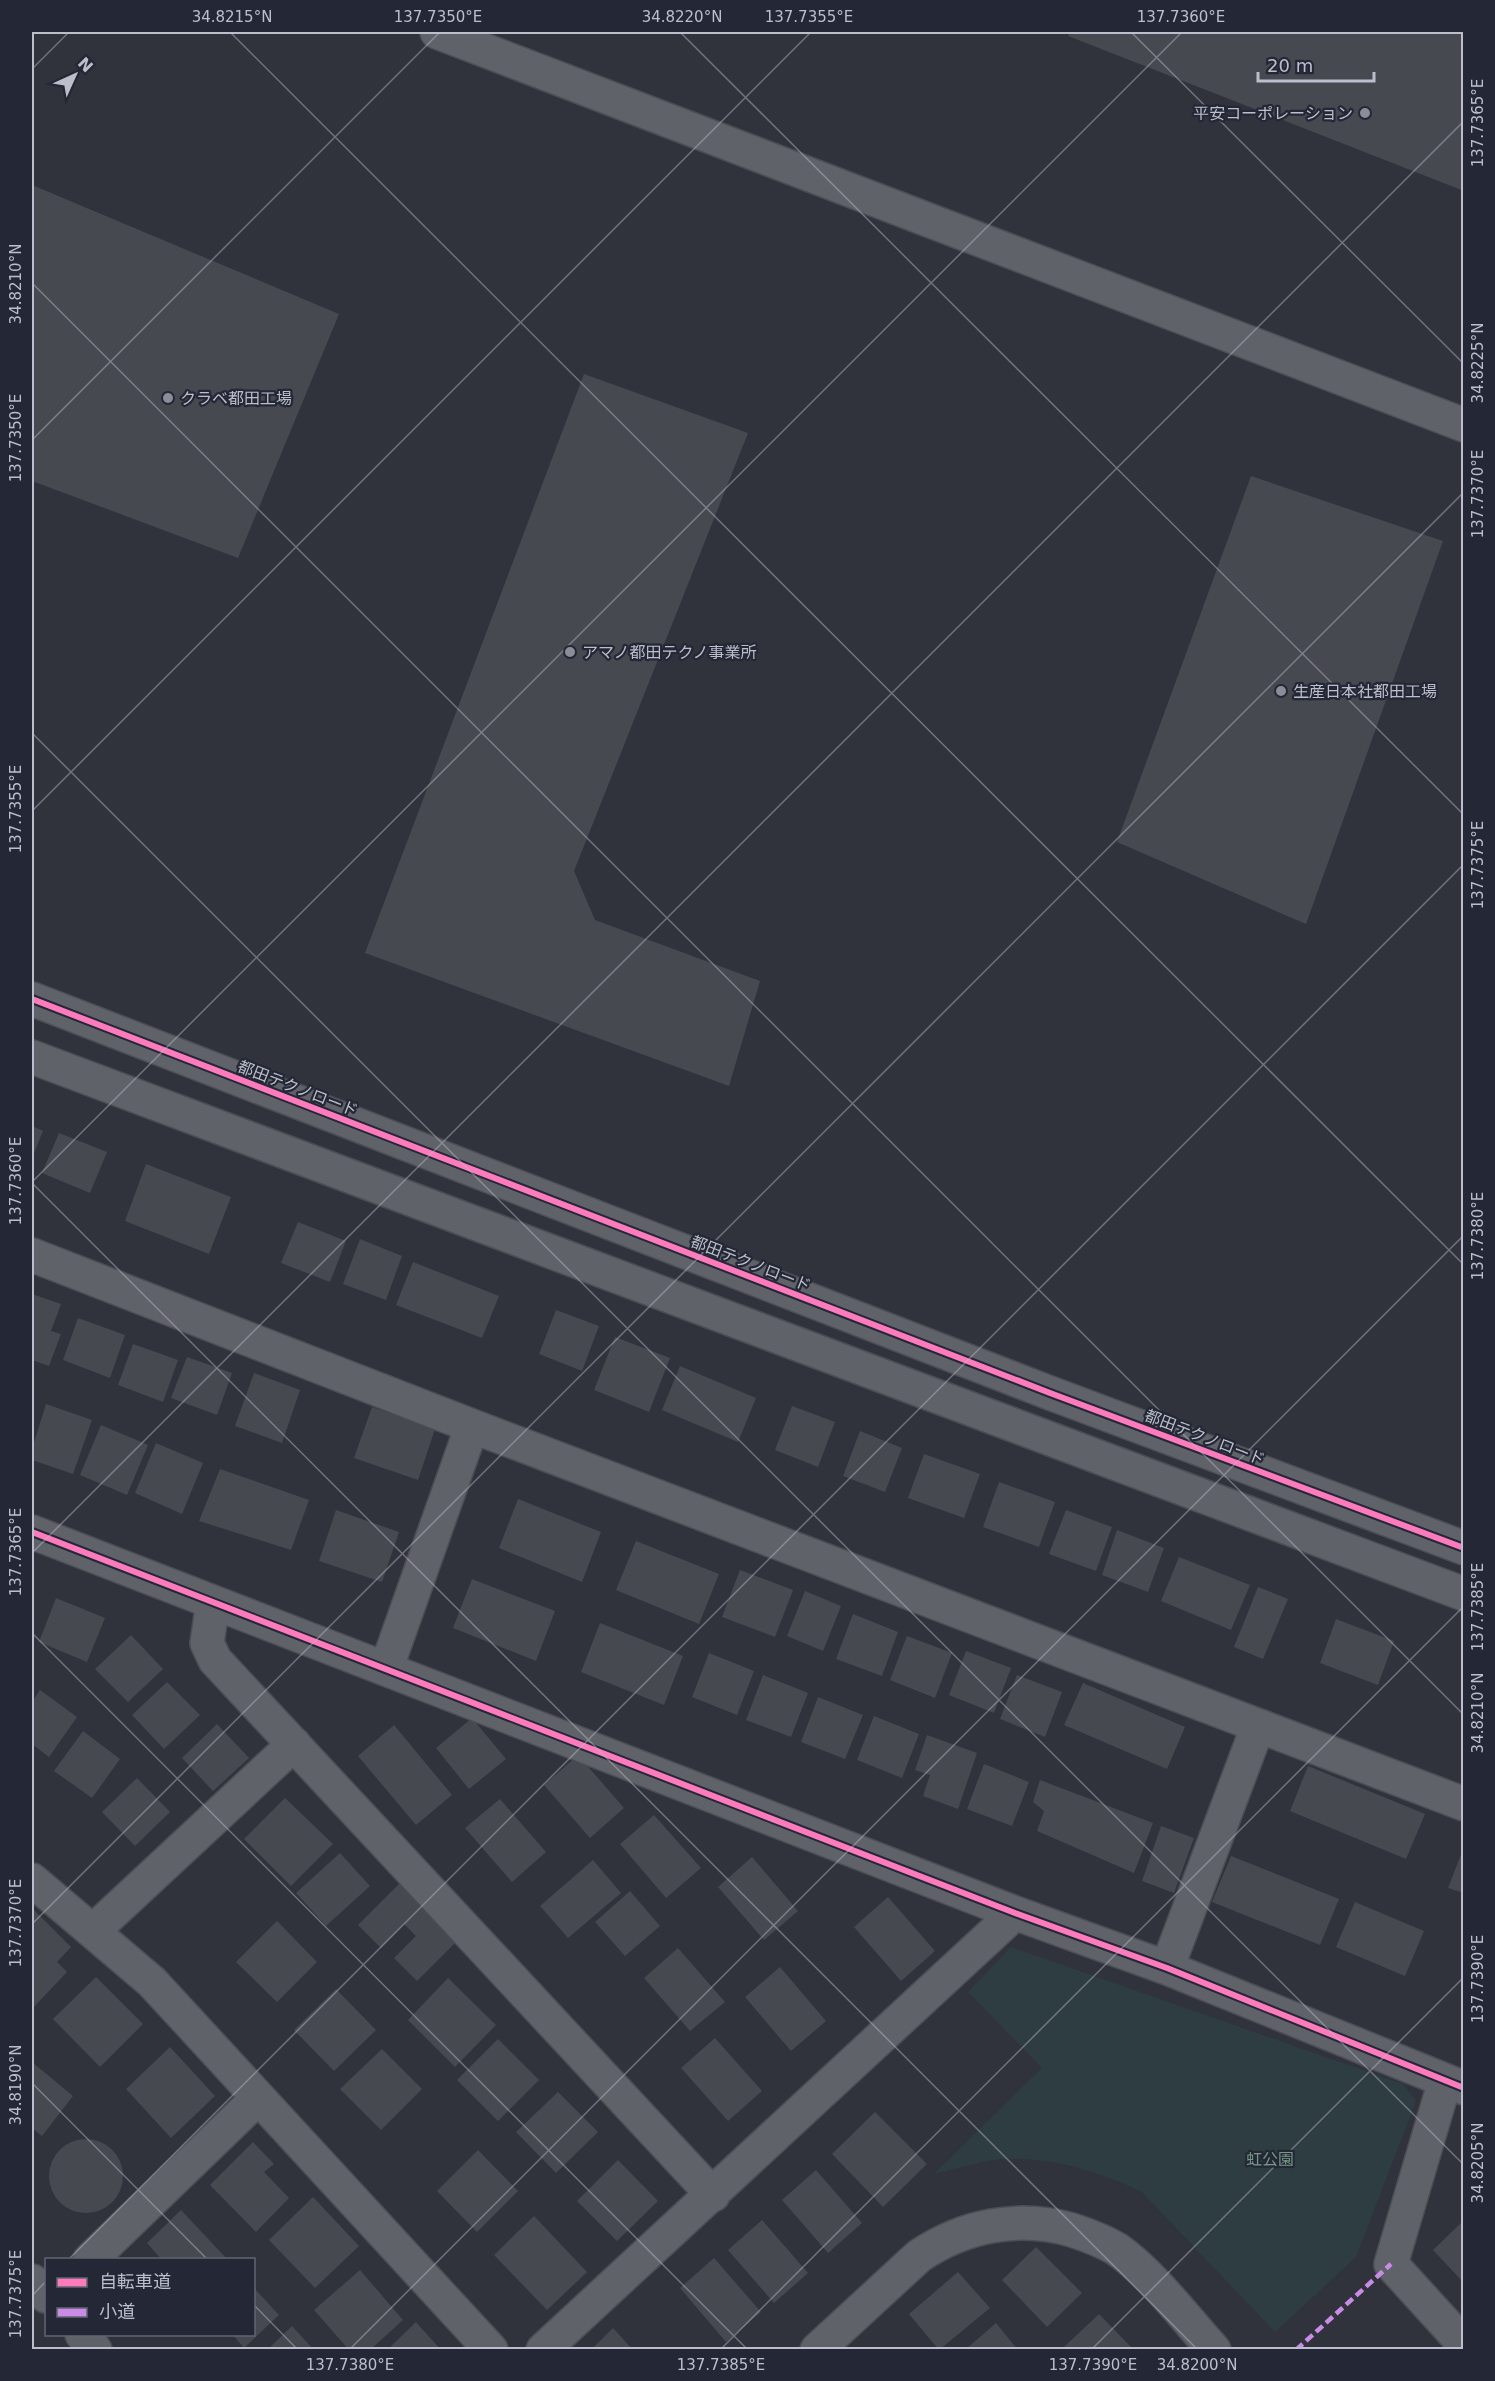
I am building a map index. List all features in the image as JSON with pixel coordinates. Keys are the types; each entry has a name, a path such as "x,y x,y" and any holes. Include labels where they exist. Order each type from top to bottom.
{"street":[{"path":"437,32 1464,425"},
{"name":"都田テクノロード","path":"32,999 1028,1384 1464,1548"},
{"path":"32,1057 1464,1594"},
{"path":"32,1255 472,1426 1464,1804"},
{"path":"386,1669 472,1426"},
{"path":"32,1532 1015,1913 1167,1968 1454,2085 1391,2264 1464,2344"},
{"path":"213,1602 207,1643 215,1660 713,2195"},
{"path":"1167,1968 1258,1726"},
{"path":"93,1931 294,1744"},
{"path":"32,1880 152,1982 491,2349"},
{"path":"543,2349 713,2195 1015,1913"},
{"path":"91,2258 258,2098"},
{"path":"830,2345 919,2256 935,2245 958,2234 982,2227 1026,2222 1075,2231 1117,2249 1137,2266 1214,2349"},
{"path":"32,2281 45,2295"},
{"path":"84,2336 95,2349"}],"green space":[{"name":"虹公園","path":"1011,1947 1403,2084 1416,2101 1356,2257 1275,2332 1142,2192 1092,2172 1039,2160 994,2160 934,2174 1042,2068 968,1992"}],"building":[{"name":"平安コーポレーション","path":"1070,32 1464,32 1464,191 1068,36"},
{"name":"クラベ都田工場","path":"32,185 339,314 238,558 32,481"},
{"name":"アマノ都田テクノ事業所","path":"584,374 748,433 574,871 595,920 760,981 729,1086 365,953"},
{"name":"生産日本社都田工場","path":"1251,476 1443,541 1306,924 1117,842"},
{"path":"32,1126 43,1131 32,1158"},
{"path":"59,1133 107,1152 90,1193 42,1173"},
{"path":"146,1164 231,1197 209,1254 125,1221"},
{"path":"298,1222 346,1241 330,1282 281,1263"},
{"path":"360,1239 402,1256 386,1300 343,1284"},
{"path":"413,1262 499,1296 482,1338 396,1305"},
{"path":"32,1294 61,1304 51,1331 61,1334 49,1366 32,1360"},
{"path":"556,1310 599,1326 582,1371 539,1354"},
{"path":"78,1318 125,1335 110,1378 63,1360"},
{"path":"615,1337 670,1358 649,1412 594,1390"},
{"path":"133,1344 178,1360 163,1402 118,1385"},
{"path":"187,1357 232,1373 217,1415 171,1398"},
{"path":"680,1366 756,1398 738,1442 662,1410"},
{"path":"254,1373 300,1390 282,1443 235,1426"},
{"path":"46,1404 92,1420 73,1474 32,1460 32,1449"},
{"path":"792,1406 835,1422 818,1467 775,1450"},
{"path":"372,1407 435,1429 418,1480 354,1458"},
{"path":"101,1425 148,1445 127,1495 80,1475"},
{"path":"860,1431 902,1448 885,1492 843,1476"},
{"path":"156,1443 203,1463 182,1514 135,1493"},
{"path":"924,1454 980,1474 964,1518 908,1498"},
{"path":"220,1469 309,1500 291,1550 199,1521"},
{"path":"999,1482 1055,1502 1039,1547 983,1527"},
{"path":"518,1499 601,1532 582,1582 499,1548"},
{"path":"336,1510 399,1532 382,1582 319,1561"},
{"path":"1066,1510 1112,1527 1096,1571 1049,1554"},
{"path":"1117,1530 1164,1548 1148,1592 1102,1575"},
{"path":"636,1541 719,1574 699,1624 616,1590"},
{"path":"1179,1557 1250,1585 1231,1630 1161,1601"},
{"path":"740,1570 793,1590 775,1637 722,1617"},
{"path":"472,1579 555,1611 536,1661 453,1628"},
{"path":"1258,1587 1288,1599 1263,1659 1234,1647"},
{"path":"805,1591 841,1606 823,1651 787,1636"},
{"path":"56,1598 105,1618 87,1662 39,1642"},
{"path":"853,1614 898,1632 882,1676 836,1659"},
{"path":"1336,1619 1394,1641 1378,1685 1320,1663"},
{"path":"600,1623 683,1656 664,1705 581,1672"},
{"path":"131,1635 163,1669 128,1702 95,1669"},
{"path":"907,1636 952,1653 935,1698 890,1680"},
{"path":"966,1651 1011,1668 994,1713 949,1695"},
{"path":"709,1653 754,1671 737,1715 692,1697"},
{"path":"763,1675 808,1693 791,1737 746,1720"},
{"path":"1017,1675 1062,1692 1045,1737 1000,1719"},
{"path":"167,1682 200,1715 164,1749 132,1715"},
{"path":"1083,1683 1185,1727 1167,1769 1064,1725"},
{"path":"40,1690 77,1717 49,1757 32,1744 32,1702"},
{"path":"818,1697 863,1715 845,1759 801,1742"},
{"path":"874,1716 919,1734 902,1778 857,1760"},
{"path":"472,1718 506,1759 469,1789 436,1748"},
{"path":"217,1724 249,1758 213,1791 182,1758"},
{"path":"394,1725 452,1795 416,1825 358,1756"},
{"path":"83,1731 120,1759 92,1798 54,1771"},
{"path":"927,1735 977,1753 958,1809 923,1796 930,1775 915,1770"},
{"path":"578,1755 624,1808 590,1838 544,1785"},
{"path":"984,1764 1029,1782 1012,1826 967,1809"},
{"path":"1308,1766 1425,1814 1406,1859 1290,1811"},
{"path":"137,1778 170,1812 135,1846 102,1812"},
{"path":"1040,1780 1153,1823 1134,1873 1037,1831 1044,1811 1033,1802"},
{"path":"285,1798 333,1844 291,1886 244,1839"},
{"path":"500,1799 546,1852 512,1882 465,1828"},
{"path":"654,1815 701,1868 666,1898 620,1844"},
{"path":"1161,1826 1194,1838 1174,1893 1142,1881"},
{"path":"1464,1847 1464,1893 1448,1888"},
{"path":"340,1853 370,1886 326,1926 296,1893"},
{"path":"1231,1856 1339,1899 1320,1945 1212,1902"},
{"path":"752,1857 798,1911 764,1940 718,1887"},
{"path":"593,1860 621,1893 568,1938 540,1906"},
{"path":"403,1880 461,1937 417,1981 394,1958 416,1936 404,1924 381,1948 358,1925"},
{"path":"630,1891 660,1926 625,1956 595,1922"},
{"path":"888,1897 935,1951 901,1981 854,1927"},
{"path":"1355,1902 1424,1931 1405,1976 1336,1947"},
{"path":"32,1908 71,1947 57,1962 67,1972 32,2009"},
{"path":"277,1921 317,1962 277,2002 236,1962"},
{"path":"678,1948 725,2002 690,2031 644,1978"},
{"path":"780,1967 826,2021 791,2051 745,1997"},
{"path":"96,1977 143,2024 100,2067 53,2019"},
{"path":"448,1978 496,2025 455,2067 408,2020"},
{"path":"336,1989 376,2030 334,2071 294,2030"},
{"path":"715,2038 762,2091 728,2121 681,2068"},
{"path":"498,2039 539,2080 498,2121 457,2080"},
{"path":"170,2047 215,2096 171,2138 126,2089"},
{"path":"382,2049 422,2089 381,2130 340,2089"},
{"path":"32,2062 73,2096 42,2136 32,2128"},
{"path":"558,2092 598,2132 556,2173 516,2132"},
{"path":"875,2112 927,2164 883,2207 832,2154"},
{"path":"86,2139 100,2142 112,2150 120,2162 123,2176 120,2190 112,2202 100,2210 86,2213 72,2210 60,2202 52,2190 49,2176 52,2162 60,2150 72,2142"},
{"path":"253,2142 274,2164 264,2172 289,2198 256,2232 210,2185"},
{"path":"478,2150 518,2191 477,2232 437,2191"},
{"path":"618,2160 658,2201 617,2241 577,2201"},
{"path":"816,2170 862,2223 828,2253 782,2200"},
{"path":"313,2197 359,2246 315,2288 269,2240"},
{"path":"181,2210 226,2258 160,2258 147,2243"},
{"path":"534,2216 587,2272 547,2310 494,2255"},
{"path":"762,2220 808,2273 774,2303 728,2250"},
{"path":"1464,2220 1464,2283 1433,2250"},
{"path":"1036,2247 1082,2293 1047,2327 1002,2280"},
{"path":"714,2258 761,2312 726,2342 680,2288"},
{"path":"360,2270 403,2320 370,2350 349,2350 314,2310"},
{"path":"958,2272 990,2308 939,2350 909,2314"},
{"path":"255,2289 279,2315 244,2348 234,2336 255,2336"},
{"path":"1099,2314 1134,2350 1067,2350 1064,2347"},
{"path":"416,2322 441,2350 387,2350"},
{"path":"996,2323 1018,2350 965,2350"},
{"path":"292,2326 314,2350 267,2350"},
{"path":"613,2328 633,2350 591,2350"}],"marked path":[{"path":"1296,2350 1391,2264"}],"cycle path":[{"path":"32,999 1050,1393 1464,1548"},
{"path":"32,1532 1015,1913 1167,1968 1464,2088"}],"place":[{"name":"平安コーポレーション","path":"1365,113"},
{"name":"クラベ都田工場","path":"168,398"},
{"name":"アマノ都田テクノ事業所","path":"570,652"},
{"name":"生産日本社都田工場","path":"1281,691"}]}
